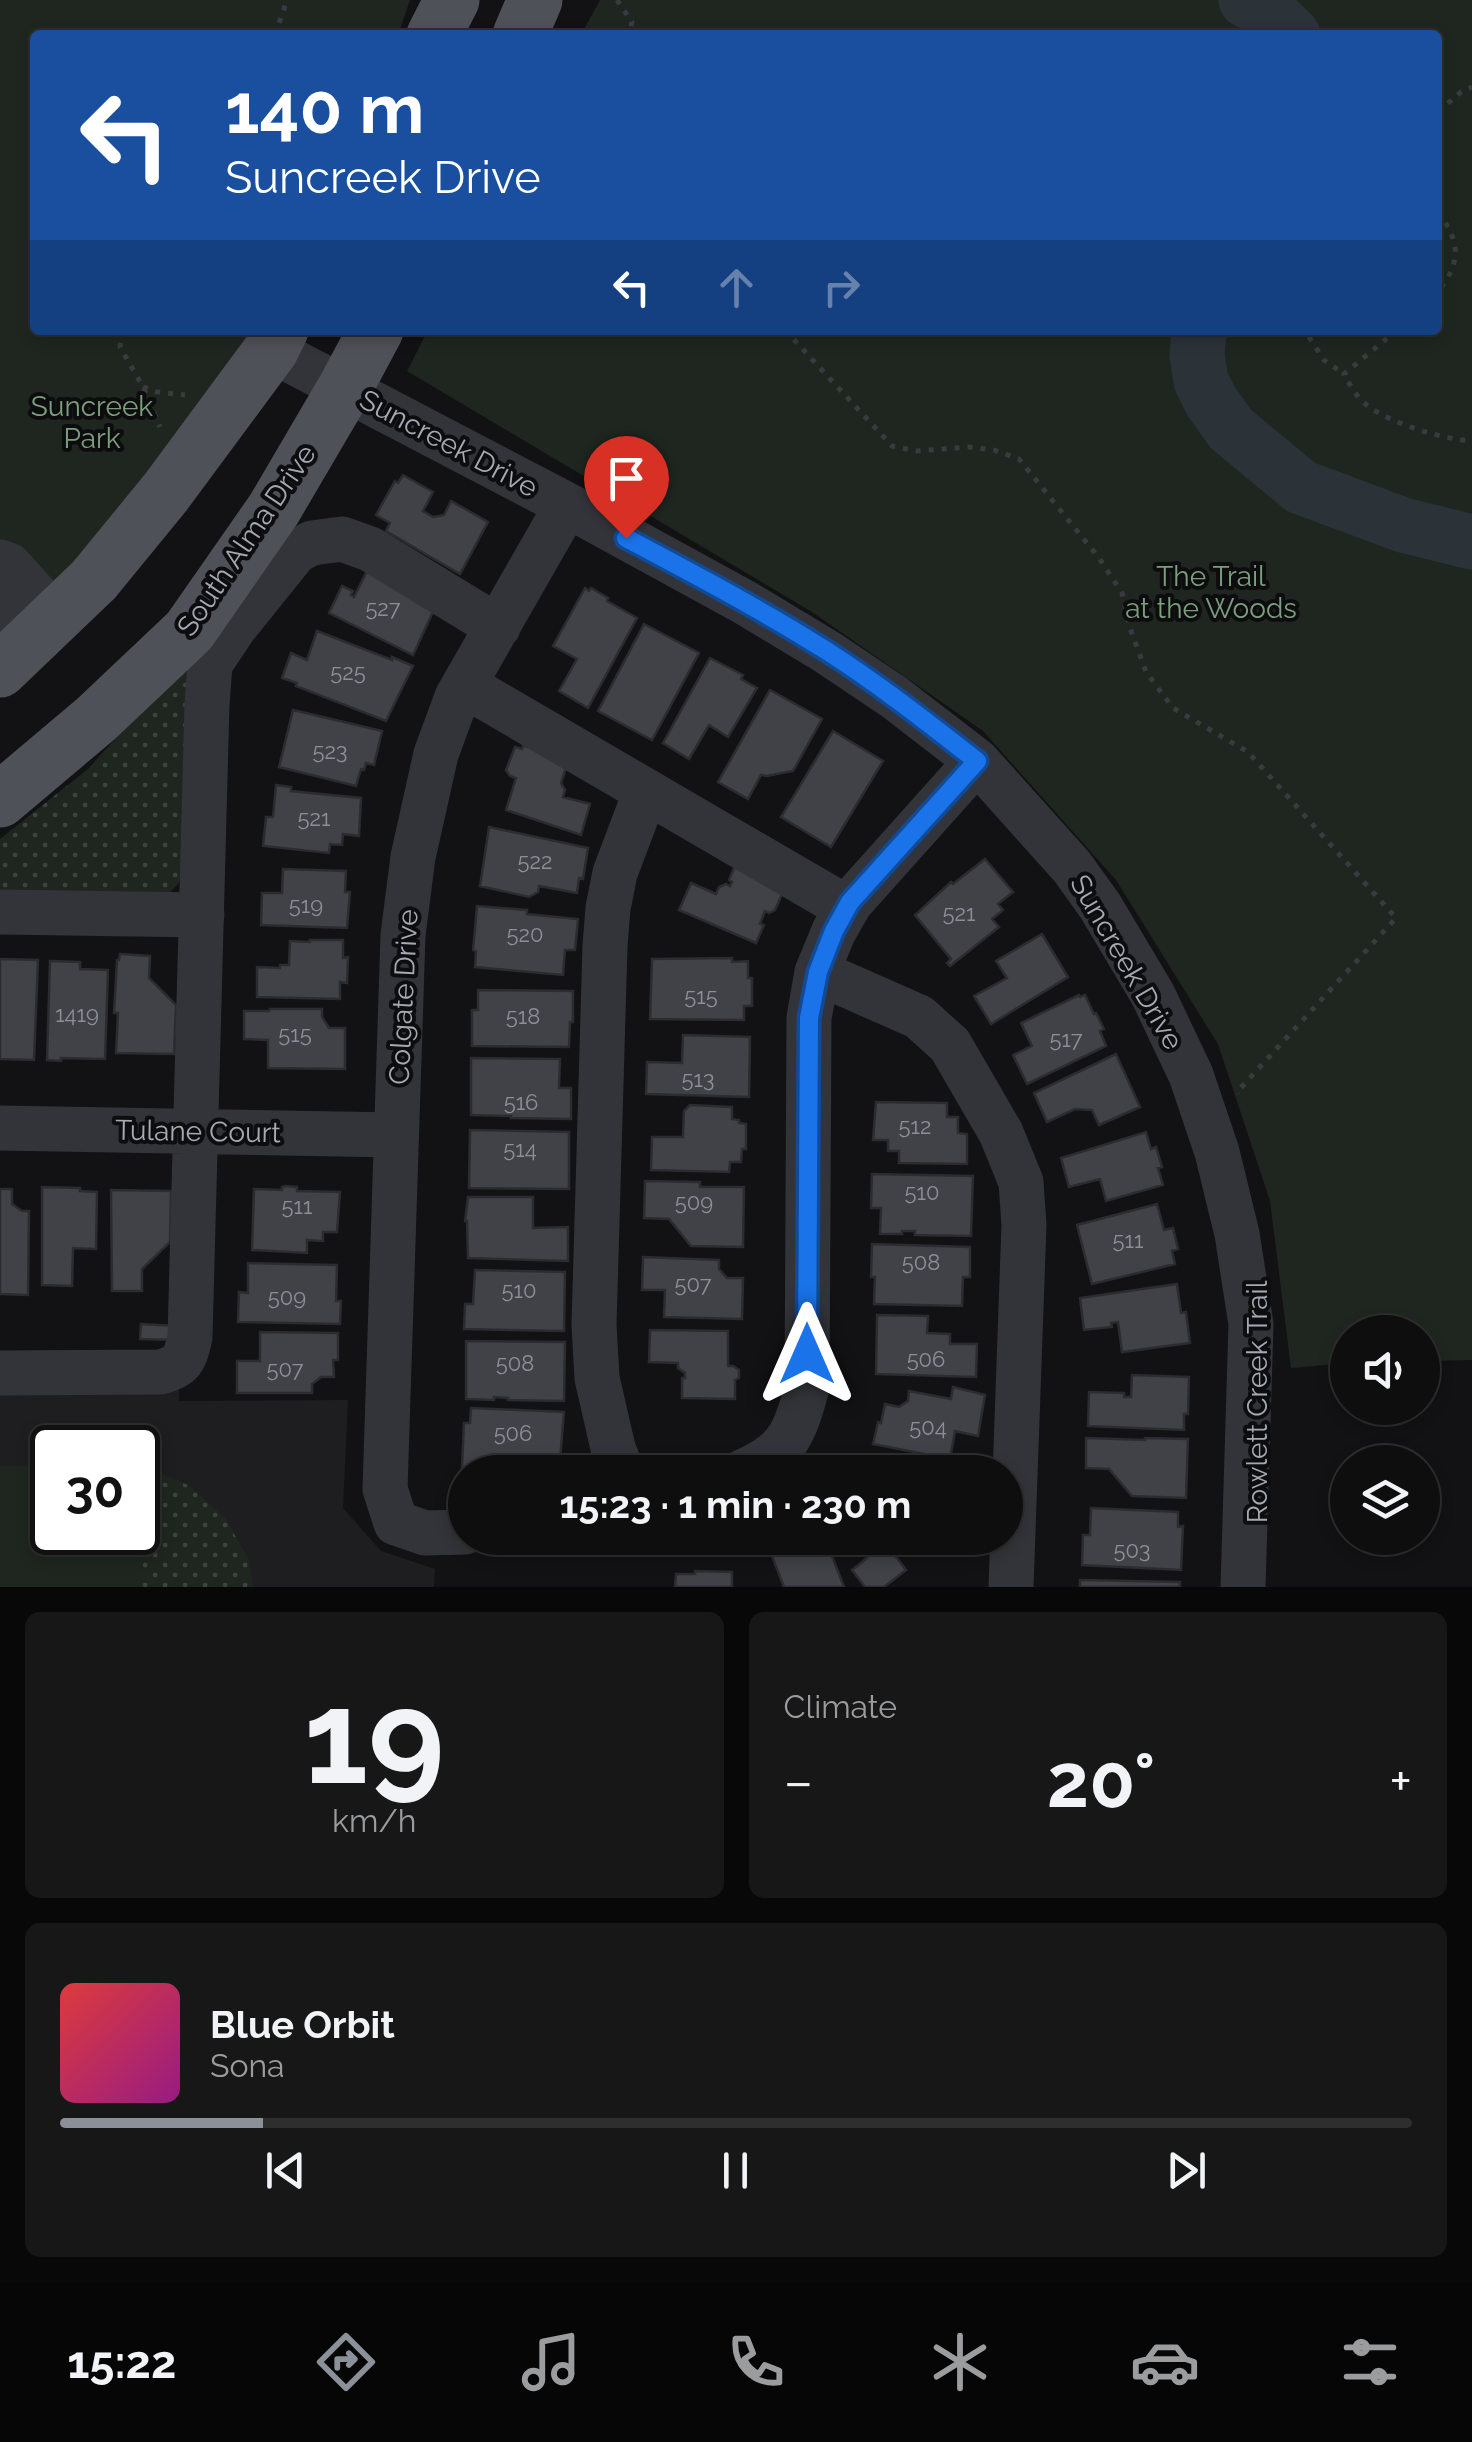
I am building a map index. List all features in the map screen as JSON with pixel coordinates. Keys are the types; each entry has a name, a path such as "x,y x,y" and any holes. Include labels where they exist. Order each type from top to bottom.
{"main road":[{"path":"437,30 452,0"},
{"name":"South Alma Drive","path":"0,800 96,719 189,631 274,509 373,335"},
{"path":"19,636 94,580 166,492 276,340"}],"street":[{"name":"Suncreek Drive","path":"276,340 346,388 744,602 828,652 977,761 1072,867 1153,995 1191,1074 1217,1152 1237,1234 1251,1318 1242,1587"},
{"name":"Colgate Drive","path":"448,1532 425,1532 396,1523 385,1488 403,936 413,857 436,754 464,685 567,506"},
{"path":"0,1373 160,1372 174,1369 185,1358 190,1336 210,664 234,628 296,551 312,543 342,539 370,549 498,626"},
{"path":"0,562 9,566 19,636"},
{"path":"464,685 846,908"},
{"path":"773,1455 784,1447 799,1417 807,1388 809,1018 818,972 846,908 977,761"},
{"path":"617,1455 597,1378 594,1326 604,966 608,908 616,873 646,791"},
{"path":"0,912 202,915"},
{"path":"818,972 919,1017 950,1046 1001,1133 1020,1182 1024,1225 1011,1587"},
{"name":"Tulane Court","path":"0,1128 396,1134"}],"path":[{"path":"277,30 287,0"},
{"path":"618,0 632,22 631,30"},
{"path":"1442,109 1472,86"},
{"path":"1442,219 1456,254 1455,265 1442,287"},
{"path":"121,335 120,347 143,387 162,436"},
{"path":"790,335 892,446 917,450 968,446 1019,459 1100,558 1122,593 1146,672 1173,708 1248,752 1396,918 1238,1092 1242,1108"},
{"path":"1344,374 1391,335"},
{"path":"1309,336 1324,360 1344,374 1368,406 1423,432 1472,441"},
{"path":"143,387 182,396 200,391"}],"shaded area":[{"path":"0,1386 179,1386 179,1401 348,1400 343,1508 381,1551 435,1569 434,1587 0,1587"}],"green space":[{"name":"Suncreek Park","path":"0,0 410,0 400,30 30,30 30,335 262,335 0,659"},
{"name":"The Trail at the Woods","path":"600,0 1472,0 1472,1360 1440,1361 1440,1315 1330,1315 1330,1365 1291,1368 1270,1201 1218,1044 1116,880 983,731 812,612 407,371 425,335 1442,335 1442,30 584,30"},
{"path":"195,651 186,857 179,883 166,896 0,900 0,839 88,769"},
{"path":"0,1466 30,1466 30,1555 142,1555 142,1587 0,1587"},
{"path":"160,1473 188,1485 225,1518 249,1560 253,1587 142,1587 142,1555 160,1555"}],"building":[{"path":"403,475 433,492 423,511 433,517 444,515 451,501 488,522 460,574 386,531 390,523 376,515 395,481 398,483"},
{"path":"368,569 437,603 413,655 329,613 342,586 353,591 354,597"},
{"path":"585,588 637,618 588,708 559,691 577,659 553,646"},
{"path":"644,624 699,653 652,740 598,711"},
{"path":"317,631 413,666 386,721 282,678 291,653 307,660"},
{"path":"710,658 743,675 741,679 757,688 728,737 709,725 689,759 663,743"},
{"path":"770,690 822,719 793,771 761,775 748,799 718,782"},
{"path":"293,710 382,731 374,765 366,763 356,786 279,767"},
{"path":"833,731 883,761 831,847 781,817"},
{"path":"523,745 568,762 561,783 563,797 590,804 581,835 506,810 516,778 506,770 515,747 522,749"},
{"path":"276,785 291,787 291,791 361,798 359,836 343,834 342,845 330,844 329,853 263,846 266,817 273,817"},
{"path":"489,827 588,848 577,893 539,886 538,892 529,897 480,886"},
{"path":"985,859 1013,892 998,904 1003,910 992,919 999,927 950,966 947,963 951,959 915,915 951,882"},
{"path":"737,861 787,883 775,910 765,911 756,943 679,910 691,883 716,894 719,887 730,886"},
{"path":"283,869 346,871 345,892 350,892 347,928 261,925 262,893 282,893"},
{"path":"477,906 578,919 575,950 565,950 563,975 475,967"},
{"path":"1042,934 1068,977 991,1024 974,996 1007,978 996,961"},
{"path":"343,940 343,958 348,957 347,983 340,982 340,999 257,997 257,967 289,965 290,941"},
{"path":"120,954 150,956 149,978 176,1005 174,1054 116,1053 118,1013 114,1013"},
{"path":"732,958 732,962 748,961 748,978 752,978 752,1006 744,1006 744,1020 650,1019 652,959"},
{"path":"0,959 38,960 34,1060 0,1059"},
{"path":"50,961 80,962 80,969 108,970 105,1059 47,1060"},
{"path":"478,990 573,991 569,1047 472,1046 472,1010 478,1010"},
{"path":"1085,995 1096,1013 1104,1029 1100,1031 1106,1046 1027,1084 1013,1055 1032,1046 1021,1023"},
{"path":"322,1009 329,1028 345,1028 345,1069 268,1068 268,1040 244,1039 244,1011"},
{"path":"683,1035 750,1037 749,1097 646,1094 647,1062 682,1063"},
{"path":"1116,1054 1140,1107 1099,1125 1092,1110 1075,1109 1047,1122 1034,1093"},
{"path":"471,1058 560,1059 559,1088 571,1088 571,1119 471,1115"},
{"path":"876,1102 947,1103 947,1117 958,1117 958,1133 967,1134 967,1164 899,1163 899,1151 888,1151 888,1140 873,1140"},
{"path":"690,1105 732,1107 732,1119 746,1124 746,1149 742,1149 741,1162 730,1162 729,1172 651,1170 652,1137 683,1137 684,1111"},
{"path":"470,1130 569,1132 569,1189 469,1188"},
{"path":"1146,1132 1151,1149 1156,1147 1163,1185 1106,1201 1100,1179 1069,1187 1061,1158"},
{"path":"872,1174 973,1176 971,1236 915,1235 915,1231 880,1234 881,1208 871,1208"},
{"path":"645,1181 744,1187 743,1247 691,1246 669,1219 644,1218"},
{"path":"285,1186 297,1187 297,1191 340,1192 337,1232 323,1232 323,1241 307,1240 307,1253 252,1250 254,1189 282,1190"},
{"path":"42,1187 97,1192 96,1249 73,1248 72,1286 42,1285"},
{"path":"0,1189 12,1189 12,1204 29,1211 28,1295 0,1294"},
{"path":"111,1190 171,1191 170,1242 142,1269 142,1291 112,1291"},
{"path":"468,1197 533,1197 533,1228 568,1227 568,1261 468,1258"},
{"path":"1157,1204 1164,1230 1173,1228 1178,1249 1172,1251 1175,1264 1092,1284 1077,1225"},
{"path":"872,1244 970,1247 970,1277 963,1277 962,1306 874,1304"},
{"path":"643,1257 719,1260 719,1269 727,1278 743,1278 742,1319 664,1317 665,1290 642,1290"},
{"path":"248,1263 337,1265 340,1324 238,1322 239,1292 248,1293"},
{"path":"475,1270 565,1272 564,1331 464,1329 465,1304 473,1304"},
{"path":"1177,1284 1190,1343 1122,1352 1118,1322 1111,1323 1112,1327 1084,1330 1080,1298"},
{"path":"877,1315 928,1316 927,1333 950,1334 950,1344 977,1344 976,1377 876,1374"},
{"path":"141,1324 175,1326 175,1340 140,1339"},
{"path":"650,1330 728,1331 728,1366 739,1370 735,1399 682,1398 685,1373 678,1363 649,1362"},
{"path":"260,1332 338,1333 334,1377 321,1377 312,1384 312,1393 237,1393 237,1361 260,1361"},
{"path":"466,1341 565,1342 564,1401 466,1399"},
{"path":"1132,1375 1189,1377 1184,1430 1088,1426 1089,1392 1124,1393 1124,1397 1131,1397"},
{"path":"953,1387 985,1395 978,1436 955,1431 951,1455 873,1444 885,1404 899,1407 908,1401 909,1391 951,1399"},
{"path":"471,1408 564,1412 560,1455 463,1455 464,1423 470,1423"},
{"path":"1086,1438 1188,1439 1186,1498 1132,1496 1109,1469 1086,1468"},
{"path":"1091,1508 1178,1512 1178,1527 1183,1526 1181,1570 1082,1565 1083,1535 1090,1535"},
{"path":"772,1555 832,1555 844,1587 784,1587"},
{"path":"865,1555 895,1555 906,1570 884,1587 865,1587 852,1570 867,1558"},
{"path":"732,1572 732,1587 675,1587 676,1574"},
{"path":"1080,1580 1180,1582 1180,1587 1080,1587"}],"waterway":[{"path":"1246,0 1269,12 1288,30"},
{"path":"1199,335 1201,381 1211,401 1231,429 1301,487 1403,525 1472,542"}],"route":[{"path":"626,538 828,652 977,761 850,902 818,972 809,1018 807,1354"}]}
